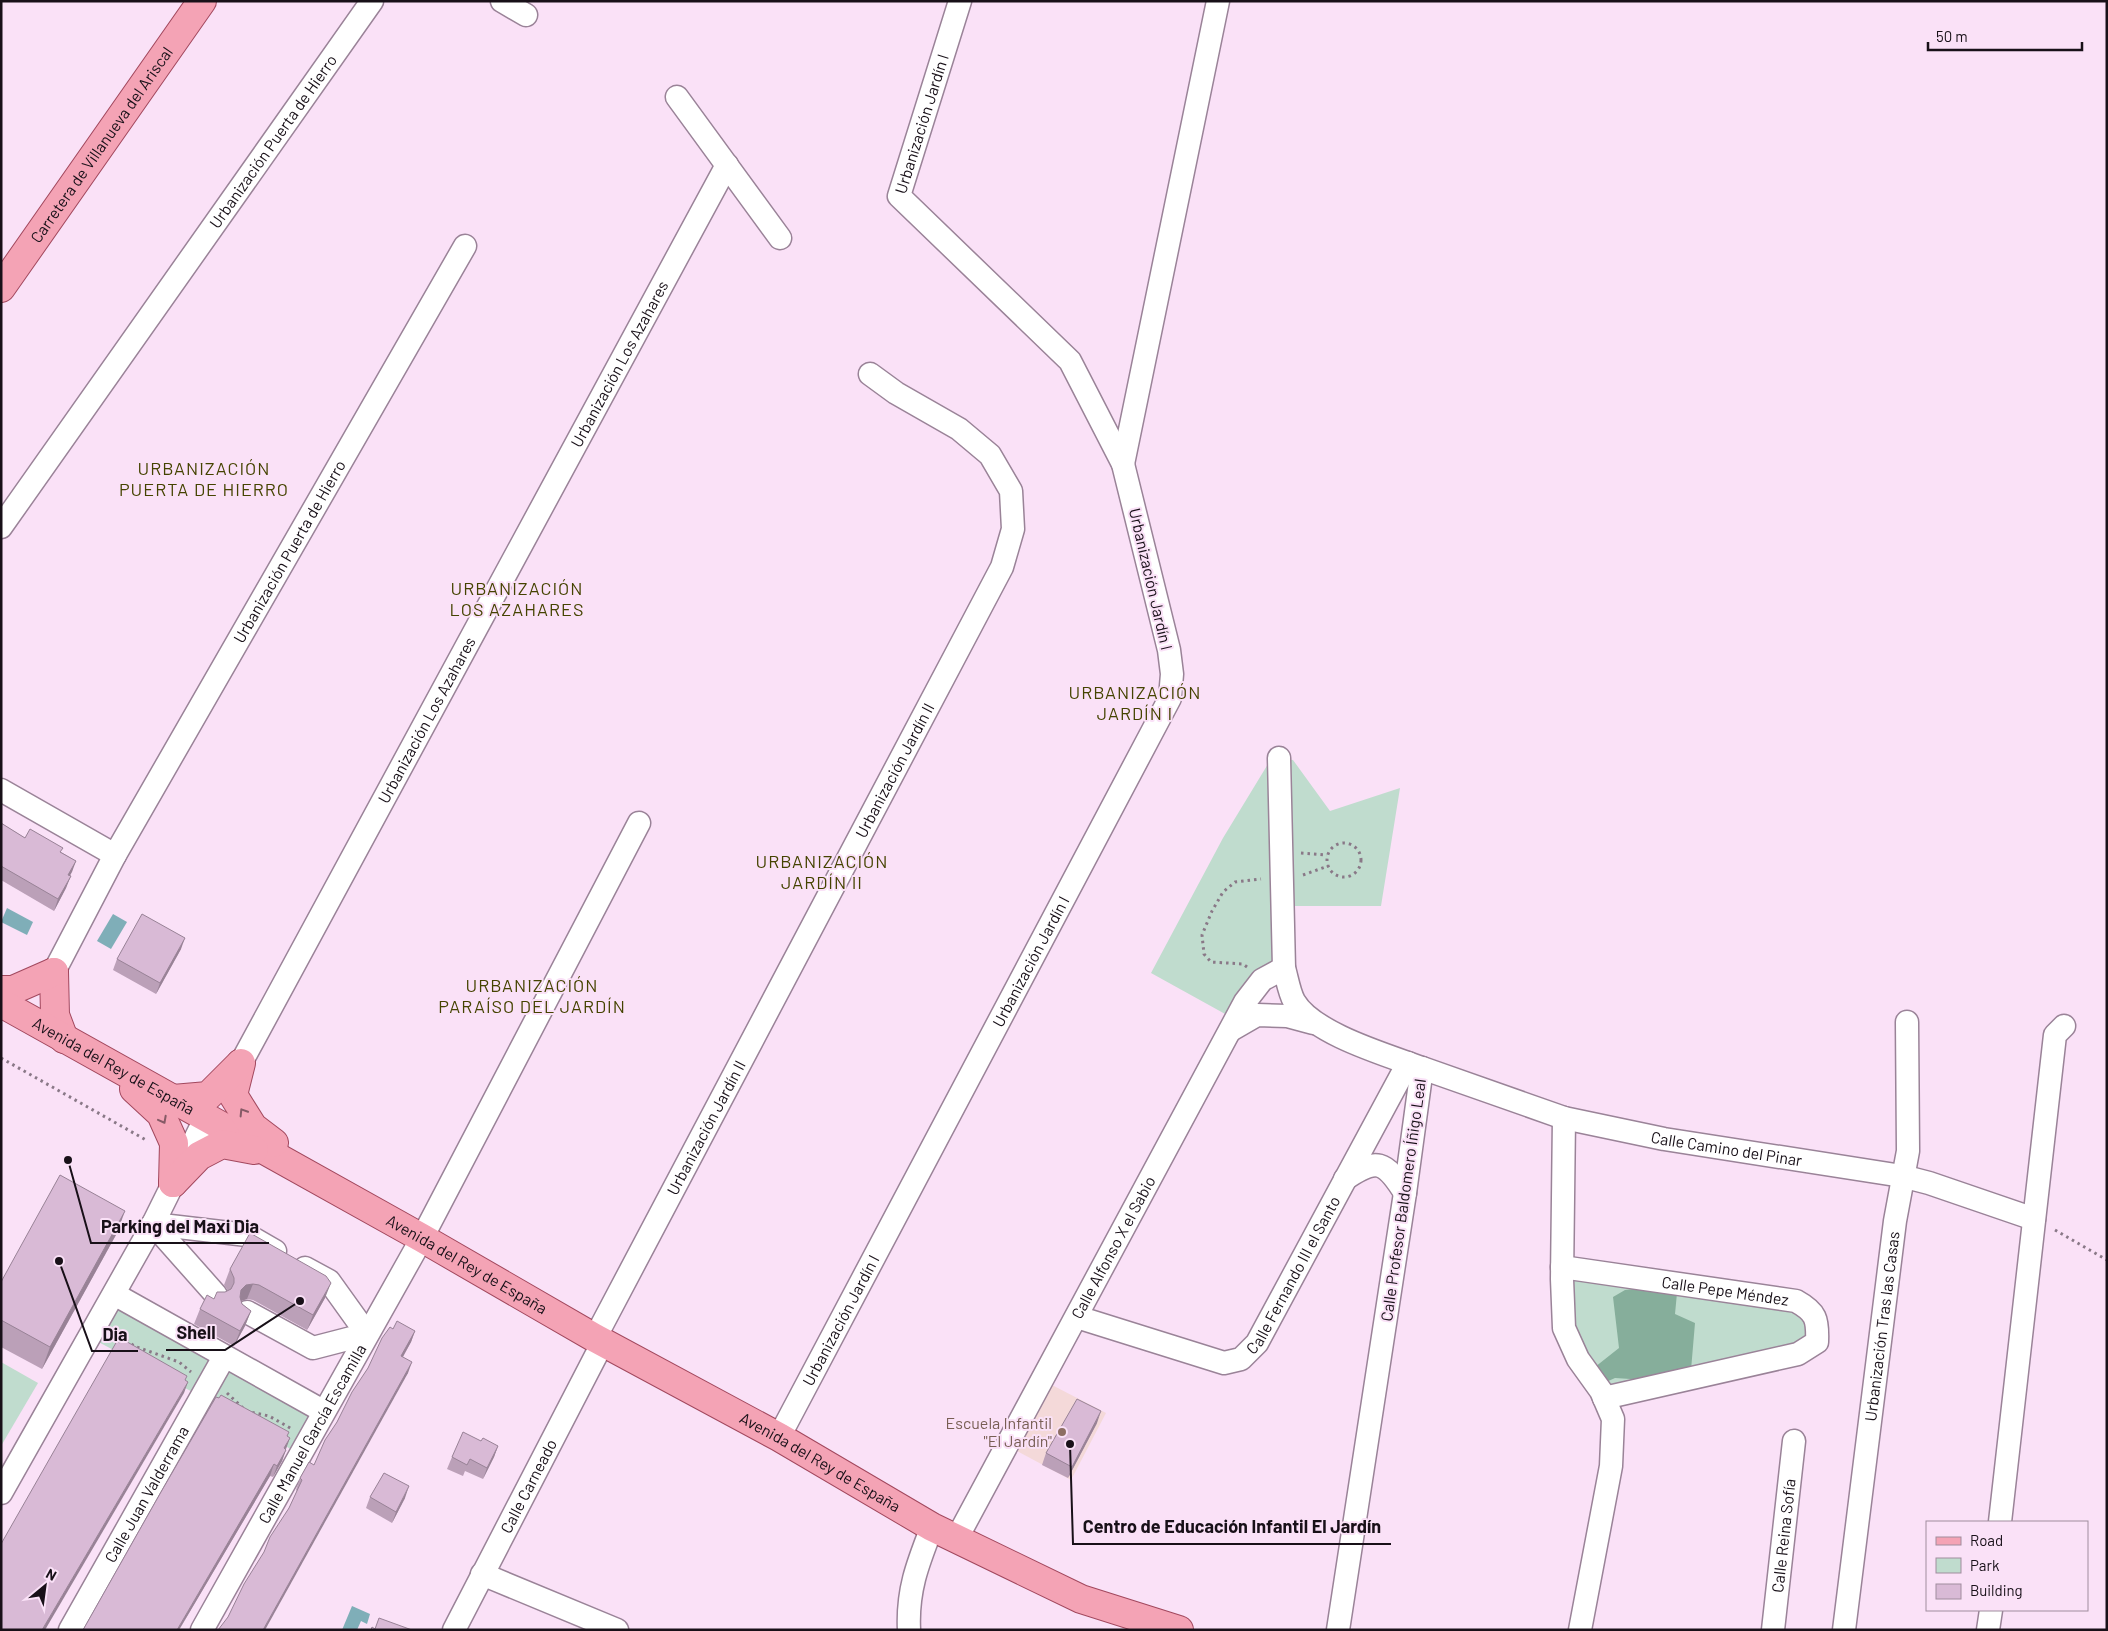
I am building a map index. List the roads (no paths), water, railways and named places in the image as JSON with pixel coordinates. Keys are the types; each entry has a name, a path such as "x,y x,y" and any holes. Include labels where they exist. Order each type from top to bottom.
{"main road":[{"name":"Carretera de Villanueva del Ariscal","path":"1,288 202,1"},
{"path":"5,1001 34,1004 54,972"},
{"path":"54,972 55,1015 69,1041 126,1082 161,1114 174,1143 174,1152 163,1178"},
{"name":"Avenida del Rey de España","path":"5,1001 69,1041 422,1238 599,1340 778,1437 932,1527 1081,1599 1179,1630"},
{"path":"174,1099 208,1096 241,1063"},
{"path":"241,1063 233,1095 253,1127 333,1188"},
{"path":"163,1178 222,1144 269,1153"}],"street":[{"name":"Urbanización Puerta de Hierro","path":"1,527 372,1"},
{"path":"502,1 526,14"},
{"name":"Urbanización Jardín I","path":"778,1437 1170,698 1172,674 1169,650 1124,464 1070,361 899,196 960,1"},
{"name":"Urbanización Jardín I","path":"1124,464 1218,1"},
{"path":"677,97 780,238"},
{"name":"Urbanización Los Azahares","path":"241,1063 727,165"},
{"name":"Urbanización Puerta de Hierro","path":"54,972 115,855 465,246"},
{"name":"Urbanización Jardín II","path":"599,1340 1002,567 1013,529 1011,491 990,455 959,430 896,393 870,374"},
{"name":"Calle Profesor Baldomero Íñigo Leal","path":"1279,758 1284,968 1294,1001 1313,1023 1335,1034 1415,1066 1405,1193 1338,1630"},
{"path":"1,790 115,855"},
{"path":"422,1238 639,823"},
{"name":"Calle Alfonso X el Sabio","path":"958,1538 1245,1002 1262,980 1284,968"},
{"path":"1231,1030 1257,1016 1287,1016 1313,1023"},
{"name":"Urbanización Tras las Casas","path":"1844,1630 1893,1230 1908,1150 1907,1022"},
{"path":"2000,1521 2055,1035 2064,1026"},
{"name":"Calle Camino del Pinar","path":"1415,1066 1564,1118 1664,1139 1902,1176 1929,1183 2034,1219"},
{"name":"Calle Fernando III el Santo","path":"1077,1317 1224,1363 1241,1359 1257,1343 1345,1180 1415,1066"},
{"path":"1,1492 153,1224 163,1178 206,1117"},
{"path":"1564,1118 1562,1267 1564,1328 1578,1359 1604,1398 1613,1419 1611,1466 1580,1630"},
{"path":"1345,1180 1364,1166 1381,1166 1393,1173 1405,1193"},
{"path":"153,1224 216,1294"},
{"path":"153,1224 246,1235 329,1281 367,1334 313,1348 247,1312"},
{"name":"Calle Manuel García Escamilla","path":"202,1630 323,1411 422,1238"},
{"name":"Calle Pepe Méndez","path":"1562,1267 1796,1301 1811,1308 1818,1324 1817,1342 1798,1354 1604,1398"},
{"path":"114,1294 323,1411"},
{"name":"Calle Carneado","path":"454,1630 599,1340"},
{"name":"Calle Juan Valderrama","path":"70,1630 224,1357"},
{"name":"Calle Reina Sofía","path":"1773,1630 1794,1441"},
{"path":"909,1630 908,1616 914,1574 932,1527"},
{"path":"482,1574 617,1630"},
{"path":"1988,1630 1990,1611"}],"water":[{"path":"7,908 33,922 27,935 1,922"},
{"path":"113,914 127,922 111,949 97,941"},
{"path":"352,1606 370,1614 367,1624 361,1621 357,1630 342,1630"}],"place":[{"name":"Parking del Maxi Dia","path":"68,1160"},
{"name":"Dia","path":"59,1261"},
{"name":"Shell","path":"300,1301"},
{"name":"Escuela Infantil \"El Jardín\"","path":"1062,1432"},
{"name":"Centro de Educación Infantil El Jardín","path":"1070,1444"}],"district":[{"name":"URBANIZACIÓN PUERTA DE HIERRO","path":"204,479"},
{"name":"URBANIZACIÓN LOS AZAHARES","path":"517,599"},
{"name":"URBANIZACIÓN JARDÍN I","path":"1135,703"},
{"name":"URBANIZACIÓN JARDÍN II","path":"822,872"},
{"name":"URBANIZACIÓN PARAÍSO DEL JARDÍN","path":"532,996"}]}
